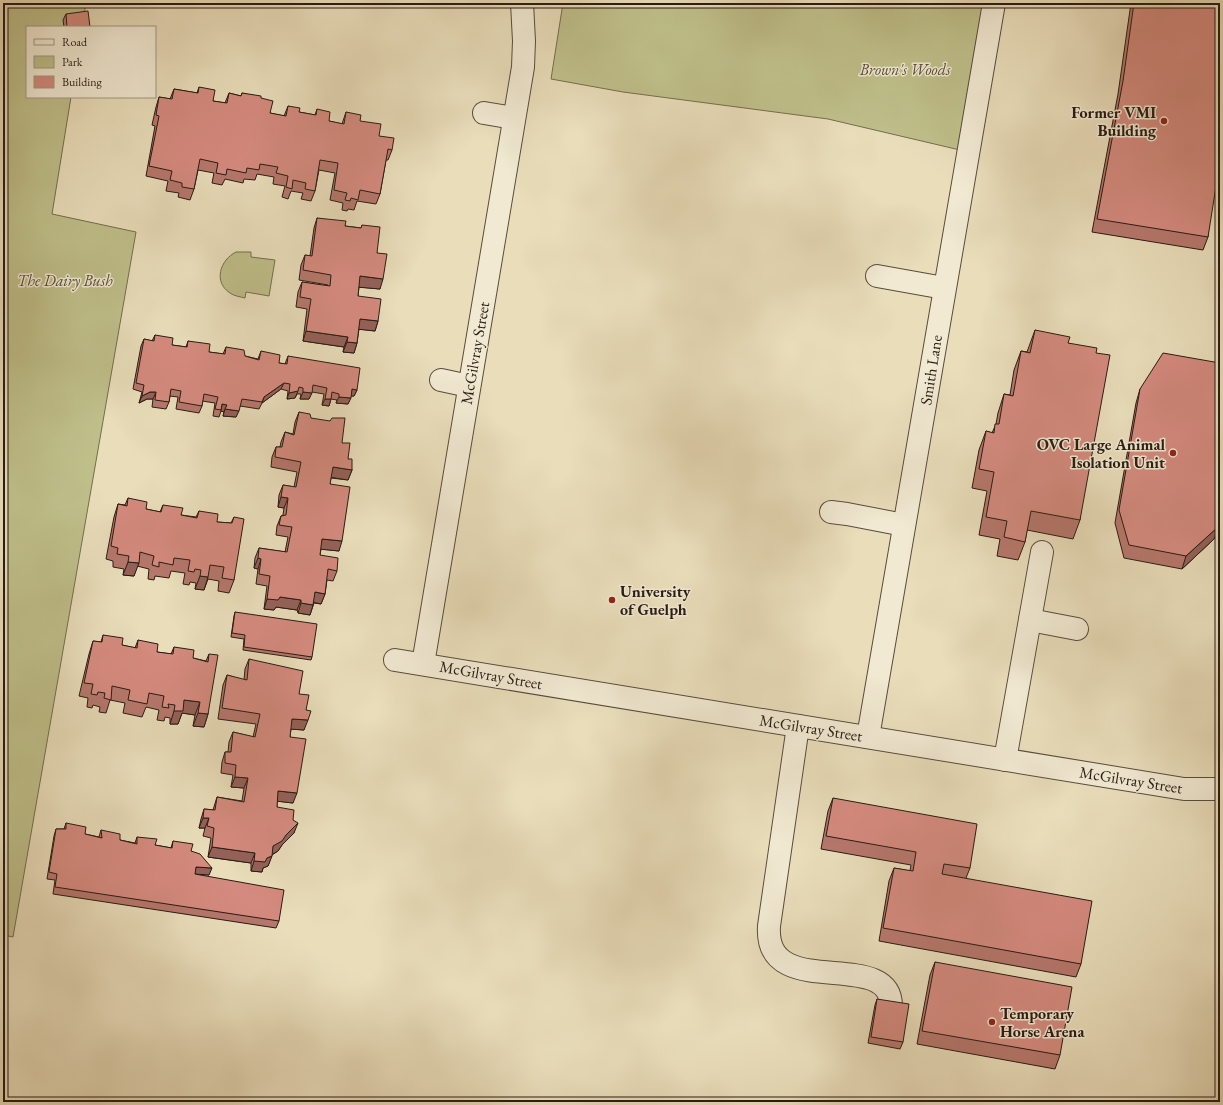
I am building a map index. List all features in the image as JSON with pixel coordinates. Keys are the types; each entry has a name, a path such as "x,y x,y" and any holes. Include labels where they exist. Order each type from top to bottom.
{"street":[{"name":"McGilvray Street","path":"522,3 524,54 423,664 1184,789 1220,789"},
{"name":"Smith Lane","path":"868,737 994,3"},
{"path":"484,113 514,118"},
{"path":"877,276 944,288"},
{"path":"441,380 470,386"},
{"path":"831,512 904,525"},
{"path":"1005,760 1042,552"},
{"path":"1030,620 1077,629"},
{"path":"395,660 423,664"},
{"path":"798,726 769,926 770,946 780,959 796,968 878,981 890,994 891,1008"}],"green space":[{"name":"The Dairy Bush","path":"3,3 86,3 82,26 26,26 26,98 71,98 52,214 136,232 13,937 3,935"},
{"name":"Brown's Woods","path":"563,3 984,3 960,150 828,119 623,92 551,79"},
{"path":"236,252 251,252 251,257 275,260 269,296 246,292 245,298 233,295 225,288 220,277 221,271 226,260"}],"building":[{"name":"Former VMI Building","path":"1134,3 1220,3 1220,100 1218,118 1220,119 1220,161 1208,237 1097,219 1123,81"},
{"path":"88,11 90,26 67,26 66,14"},
{"path":"199,87 215,90 213,101 227,103 229,93 241,96 242,93 261,96 261,98 273,101 270,113 286,116 288,106 300,108 299,112 316,115 317,109 330,112 329,121 344,124 346,112 361,115 360,121 381,124 379,136 394,138 392,150 388,149 380,194 360,190 358,200 351,198 350,201 345,200 347,193 334,190 338,163 320,160 315,191 305,189 306,183 293,180 292,189 286,187 288,176 276,173 278,167 260,164 259,170 247,168 246,173 227,169 226,175 216,173 218,163 200,159 194,189 182,187 182,183 170,180 172,171 149,166 159,116 156,115 159,97 172,99 174,89 198,93"},
{"path":"317,218 346,221 345,226 361,228 362,225 380,227 377,253 387,254 383,279 360,276 358,296 381,299 378,321 360,319 357,343 347,342 348,337 306,331 311,299 300,297 302,282 330,286 331,275 303,270 305,255 312,256"},
{"path":"1035,330 1070,337 1068,343 1097,348 1096,353 1110,355 1080,520 1031,511 1025,542 1004,537 1007,521 986,517 994,472 979,469 986,431 994,433 995,424 999,424 1004,394 1013,396 1021,351 1030,353"},
{"path":"155,335 173,338 172,345 187,347 188,341 210,344 209,352 225,354 226,347 244,350 245,356 259,360 261,351 280,355 279,363 287,364 288,356 360,368 357,390 352,389 351,398 339,397 339,394 332,392 331,399 325,399 327,388 313,385 312,393 303,392 303,388 299,387 298,391 289,393 290,384 284,383 264,397 262,402 242,399 239,411 225,409 227,405 222,404 221,410 215,409 218,397 204,394 202,406 179,402 181,391 171,389 169,402 155,400 156,392 150,392 142,396 144,385 136,383 144,339 154,341"},
{"name":"OVC Large Animal Isolation Unit","path":"1163,353 1220,363 1219,526 1186,556 1129,545 1119,510 1140,389"},
{"path":"299,412 310,414 311,418 330,421 332,418 345,418 342,443 350,443 348,459 352,459 352,470 333,467 330,484 350,487 342,541 322,539 320,555 338,558 337,571 328,569 325,594 315,592 313,605 301,603 301,600 280,597 278,600 267,599 270,576 259,574 261,559 258,558 259,548 287,552 292,527 279,525 281,516 286,515 288,498 281,497 283,485 296,487 301,462 275,457 276,447 282,447 285,432 294,435"},
{"path":"128,498 147,502 146,509 161,512 163,505 183,508 181,515 197,518 199,511 218,514 217,522 232,523 234,517 244,519 234,580 222,578 224,567 210,565 208,577 200,576 201,570 195,569 194,572 188,571 190,560 174,558 173,565 159,562 159,567 152,565 154,556 140,552 139,563 128,562 129,556 117,554 118,548 111,546 118,504 127,506"},
{"path":"235,612 317,624 312,657 244,647 245,635 232,633"},
{"path":"103,635 123,638 122,645 137,648 138,640 158,644 157,652 173,654 174,647 194,650 193,658 208,662 209,654 218,655 208,714 198,713 200,702 184,700 183,711 174,711 175,705 168,704 169,708 162,707 164,696 149,693 147,704 128,700 130,690 112,686 111,700 104,698 105,693 98,692 97,695 91,694 93,684 84,683 93,641 102,642"},
{"path":"249,659 303,671 299,694 309,695 306,710 311,711 308,720 292,719 290,737 306,739 297,793 278,791 277,807 294,810 293,820 298,823 282,841 273,846 272,856 267,858 265,862 254,861 255,853 212,847 214,828 207,826 209,818 203,818 204,809 215,810 217,797 244,802 248,778 235,777 236,765 225,763 225,752 231,752 233,732 255,737 260,714 222,708 227,675 247,680"},
{"path":"833,798 977,824 970,868 944,864 942,874 1092,901 1081,964 883,928 894,868 913,871 916,852 826,836"},
{"path":"66,823 86,827 85,834 102,838 101,830 120,834 120,840 137,844 137,837 157,839 155,845 172,848 173,841 193,844 191,851 200,854 212,868 196,867 195,874 284,890 279,921 55,887 57,874 49,872 56,829 66,829"},
{"name":"Temporary Horse Arena","path":"935,962 1072,987 1060,1055 922,1031"},
{"path":"877,999 909,1004 903,1042 871,1037"}],"place":[{"name":"Former VMI Building","path":"1164,121"},
{"name":"OVC Large Animal Isolation Unit","path":"1173,453"},
{"name":"University of Guelph","path":"612,600"},
{"name":"Temporary Horse Arena","path":"992,1022"}]}
